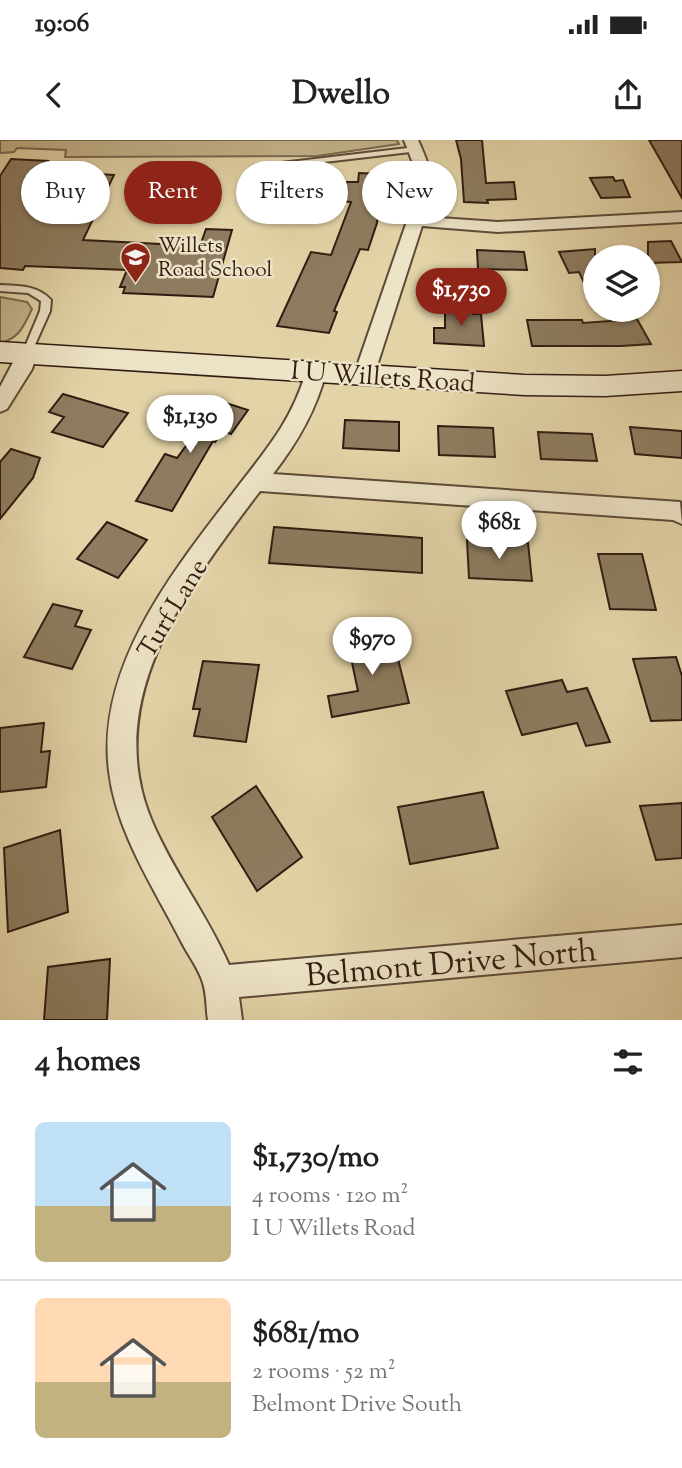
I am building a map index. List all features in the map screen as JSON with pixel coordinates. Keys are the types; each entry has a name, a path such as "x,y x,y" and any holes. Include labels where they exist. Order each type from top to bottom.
{"main road":[{"name":"I U Willets Road","path":"13,353 552,386 682,381"}],"street":[{"path":"457,223 498,227 682,217"},
{"path":"364,375 416,224"},
{"path":"0,404 22,369 13,353"},
{"name":"Turf Lane","path":"225,1020 220,982 134,816 123,770 123,715 139,657 167,605 297,426 316,372"},
{"path":"254,482 681,513"},
{"name":"Belmont Drive North","path":"220,982 682,941"}],"lane":[{"path":"305,161 414,145"},
{"path":"0,288 38,292 46,300 45,311 13,353"}],"shaded area":[{"path":"0,140 397,140 399,144 317,156 65,157 66,150 17,148 14,152 0,153"},
{"path":"0,297 27,302 32,309 17,335 0,343"}],"building":[{"path":"456,140 482,140 486,183 514,182 516,199 487,200 488,203 464,202 461,159"},
{"path":"649,140 682,140 682,198"},
{"path":"11,159 48,161 21,161 21,224 91,224 83,240 200,246 206,229 232,230 213,297 123,293 125,287 120,287 127,270 25,266 23,270 0,268 0,176"},
{"path":"359,173 362,173 362,224 377,224 368,250 360,249 334,311 337,312 329,333 277,326 311,252 331,255 343,224 348,224 351,202 348,202 348,182 358,182"},
{"path":"613,177 615,181 623,180 630,197 601,198 590,178"},
{"path":"671,241 682,262 660,263 660,245 648,245 648,242"},
{"path":"477,250 524,252 527,270 478,269"},
{"path":"583,250 583,280 579,272 569,273 559,252"},
{"path":"445,306 473,308 473,314 481,314 484,346 434,343 434,328 445,328"},
{"path":"527,320 582,320 583,323 639,322 651,344 532,346"},
{"path":"63,394 128,413 103,447 52,432 64,417 49,412"},
{"path":"207,397 248,410 231,434 223,431 215,442 213,441 172,511 136,501 165,454 177,458 205,420 193,415"},
{"path":"345,420 399,422 399,451 343,448"},
{"path":"438,426 493,428 495,457 439,455"},
{"path":"630,427 682,431 682,458 635,454"},
{"path":"538,432 592,434 597,461 541,459"},
{"path":"11,449 40,458 33,478 0,519 0,462"},
{"path":"107,522 147,540 118,578 77,559"},
{"path":"274,527 422,538 422,573 269,563"},
{"path":"467,540 528,543 532,581 469,578"},
{"path":"598,554 642,554 656,610 610,609"},
{"path":"53,604 82,611 75,626 91,630 72,669 24,657"},
{"path":"391,631 409,703 332,717 328,696 358,691 347,639"},
{"path":"676,657 682,676 682,720 651,721 633,659"},
{"path":"203,661 259,665 246,742 194,736 200,709 193,709"},
{"path":"562,680 567,692 587,688 610,742 586,746 577,723 522,735 506,691"},
{"path":"44,723 41,752 50,751 46,787 0,792 0,728"},
{"path":"256,786 302,857 257,891 212,817"},
{"path":"483,792 498,848 410,864 398,807"},
{"path":"682,803 682,858 656,860 640,806"},
{"path":"60,830 68,912 8,932 4,848"},
{"path":"110,959 107,1020 44,1020 48,967"}],"place":[{"name":"Willets Road School","path":"135,284"}]}
